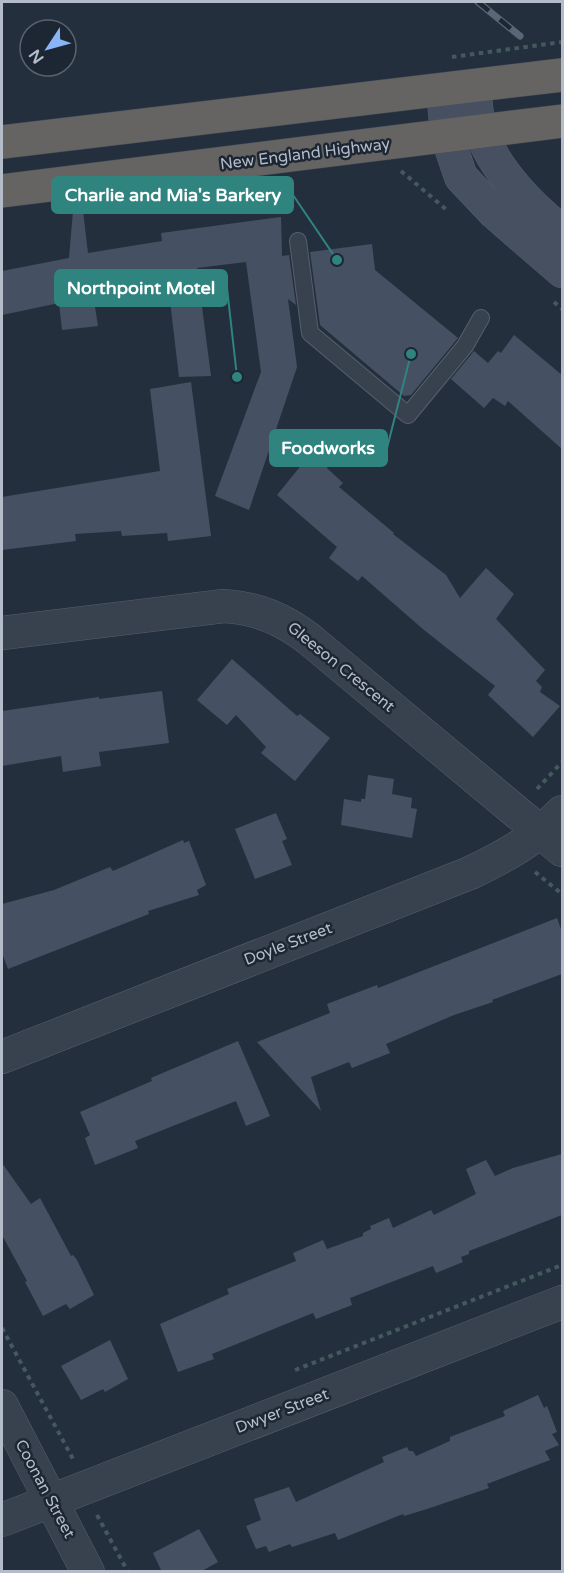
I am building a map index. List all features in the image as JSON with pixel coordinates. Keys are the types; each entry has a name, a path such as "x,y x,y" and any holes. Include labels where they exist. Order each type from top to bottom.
{"highway":[{"path":"2,142 562,75"},
{"name":"New England Highway","path":"2,191 549,123"}],"main road":[{"path":"468,87 481,131 509,179 539,213 562,232"},
{"path":"468,87 447,136 463,179 500,218 562,271"}],"street":[{"name":"Gleeson Crescent","path":"2,633 225,606 241,607 276,617 309,639 555,831"},
{"name":"Doyle Street","path":"2,1057 470,873 555,831"},
{"name":"Dwyer Street","path":"2,1520 562,1302"},
{"name":"Coonan Street","path":"2,1406 88,1572"}],"lane":[{"path":"298,241 310,333 408,415 465,346 481,318"}],"path":[{"path":"452,57 562,42"},
{"path":"537,789 562,762"},
{"path":"512,852 562,894"},
{"path":"294,1370 562,1265"},
{"path":"2,1328 74,1456 73,1464"}],"building":[{"path":"73,211 83,211 88,253 162,241 161,233 281,217 282,256 289,255 296,305 288,299 297,367 249,510 215,496 261,372 246,262 197,268 211,376 179,377 170,301 95,307 98,326 62,330 59,303 2,315 2,271 69,258"},
{"path":"372,244 375,270 458,338 411,395 404,396 320,325 310,252"},
{"path":"514,335 562,375 562,449 508,401 505,406 493,398 484,408 451,379 474,351 488,363 498,351 501,353"},
{"path":"191,382 211,536 168,541 167,533 122,536 121,531 75,534 76,541 2,550 2,497 160,471 150,389"},
{"path":"312,452 328,465 327,468 343,483 339,487 393,534 446,575 460,598 486,568 514,594 496,619 545,670 536,681 542,687 540,692 560,706 533,737 488,695 495,686 424,630 362,576 358,581 329,558 337,547 277,495"},
{"path":"232,659 297,716 300,714 330,738 295,781 261,753 266,747 236,715 227,725 197,700"},
{"path":"162,691 169,743 99,752 101,766 63,772 61,756 2,766 2,711 99,697 99,699"},
{"path":"368,775 394,779 392,794 412,798 411,808 417,809 412,838 341,825 344,799 361,802 361,799 365,799"},
{"path":"276,813 287,839 282,841 292,865 255,879 235,829"},
{"path":"183,840 184,843 189,841 206,885 197,890 199,895 148,911 149,914 8,969 2,953 2,904 54,890 110,867 113,871"},
{"path":"557,918 562,932 562,974 454,1015 386,1044 390,1053 352,1068 349,1062 311,1077 321,1111 257,1042 330,1013 327,1004 377,985 378,988"},
{"path":"238,1041 270,1116 246,1126 236,1101 135,1141 138,1148 95,1165 85,1138 90,1135 80,1112 152,1081 151,1078"},
{"path":"562,1154 562,1215 469,1251 469,1254 461,1257 463,1262 436,1273 433,1266 350,1298 352,1305 316,1319 313,1313 212,1354 214,1359 178,1372 160,1324 229,1294 227,1289 296,1261 293,1253 323,1240 327,1249 363,1236 363,1233 371,1229 370,1226 389,1218 393,1228 431,1210 434,1215 476,1194 466,1169 486,1160 495,1176 513,1168"},
{"path":"2,1163 31,1204 40,1198 71,1256 73,1255 77,1260 94,1295 70,1309 66,1304 43,1316 2,1235"},
{"path":"110,1340 128,1379 105,1392 103,1389 81,1400 61,1366"},
{"path":"538,1395 544,1408 547,1406 557,1432 552,1434 559,1445 545,1451 550,1460 487,1484 489,1488 404,1516 403,1514 338,1540 335,1533 292,1547 290,1544 269,1552 266,1546 256,1549 246,1526 261,1520 254,1499 289,1487 296,1502 384,1462 382,1457 407,1447 416,1456 450,1441 450,1437 505,1416 503,1411"},
{"path":"199,1529 218,1562 200,1572 162,1572 153,1553"}],"railway":[{"path":"478,2 520,36"}],"place":[{"name":"Charlie and Mia's Barkery","path":"337,260"},
{"name":"Foodworks","path":"411,354"},
{"name":"Northpoint Motel","path":"237,377"}]}
